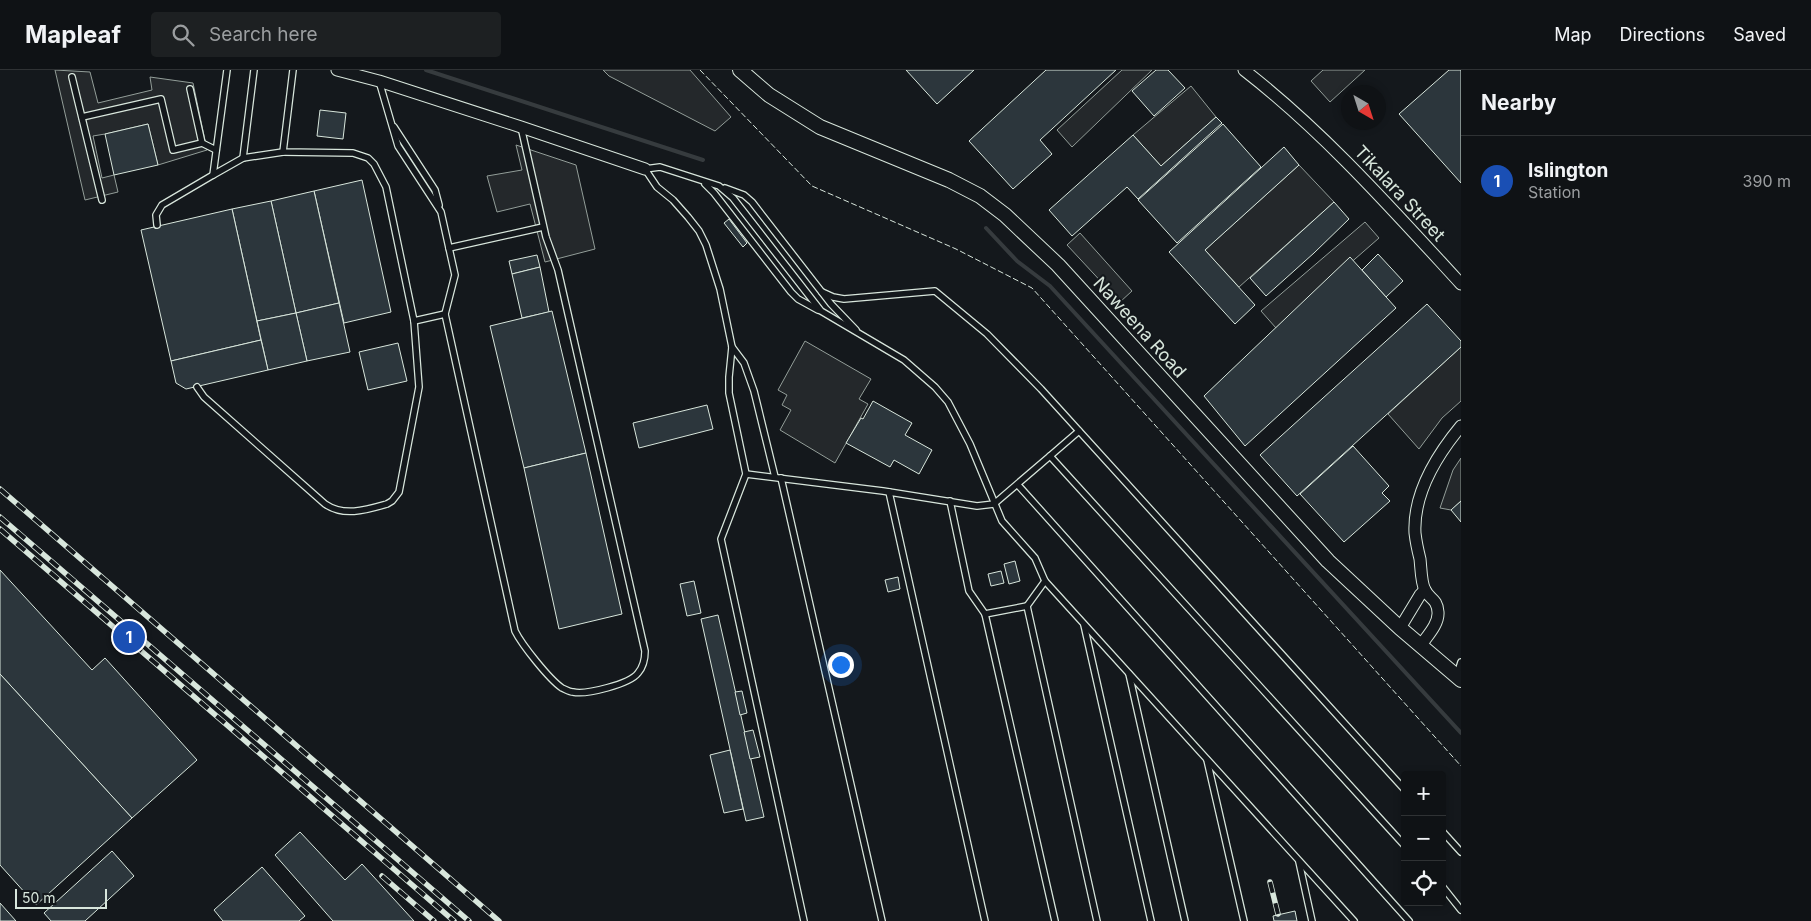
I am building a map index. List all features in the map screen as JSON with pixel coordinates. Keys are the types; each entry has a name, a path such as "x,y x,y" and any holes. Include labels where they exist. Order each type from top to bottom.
{"street":[{"path":"336,70 521,127 645,169"},
{"name":"Naweena Road","path":"740,70 769,95 820,127 949,180 980,196 1005,214 1058,265 1328,561 1400,628 1459,678"},
{"name":"Tikalara Street","path":"1244,70 1307,123 1365,179 1461,284"},
{"path":"1421,645 1438,618 1438,610 1435,600 1425,590 1415,532 1418,510 1426,478 1443,448 1461,426"},
{"path":"1400,628 1425,590"}],"lane":[{"path":"213,175 227,70"},
{"path":"243,158 254,70"},
{"path":"283,152 293,70"},
{"path":"72,78 102,200"},
{"path":"379,82 398,146 441,212"},
{"path":"190,89 202,143"},
{"path":"82,117 161,99 173,150 202,143 216,150"},
{"path":"391,121 435,190 441,212 455,275 445,314 513,623 519,638 555,682 572,692 583,692 625,683 638,673 644,664 645,651 558,270 543,226 521,127"},
{"path":"157,225 156,215 162,205 243,158 283,152 353,153 368,158 374,164 386,188 414,321 419,388 401,487 396,497 386,504 350,512 337,511 331,508 204,397 197,387"},
{"path":"804,921 721,539 746,474 729,393 728,377 732,347 720,289 706,245 699,231 673,200 657,187 645,169 660,168 719,186 748,198 843,318 865,338"},
{"path":"697,179 710,188 798,299 904,360 935,387 948,402 970,444 1002,521 1035,558 1045,581 1354,921"},
{"path":"719,186 730,194 812,301 828,316"},
{"path":"449,248 543,226"},
{"path":"822,292 833,298 844,299 935,291 987,334 1079,430 1401,786"},
{"path":"414,321 445,314"},
{"path":"732,347 747,370 778,477 882,921"},
{"path":"746,474 889,492 977,506 994,504 1079,430"},
{"path":"1050,456 1401,842"},
{"path":"1018,485 1409,921"},
{"path":"889,492 985,921"},
{"path":"950,501 969,590 985,614 1054,921"},
{"path":"985,614 1027,606 1045,581"},
{"path":"1027,606 1097,921"},
{"path":"1083,623 1151,921"},
{"path":"1459,678 1461,662"},
{"path":"1128,673 1185,921"},
{"path":"1207,760 1244,921"},
{"path":"1446,835 1461,852"},
{"path":"1298,860 1312,921"},
{"path":"1446,891 1461,910"}],"shaded area":[{"path":"55,70 90,72 98,103 152,90 150,77 193,83 207,150 158,165 148,124 93,136 102,178 114,175 118,192 85,200"},
{"path":"603,70 690,70 731,117 715,131 609,76"},
{"path":"1122,70 1152,70 1072,147 1057,130"},
{"path":"1323,70 1365,70 1349,85 1341,85 1341,92 1330,102 1311,81"},
{"path":"1191,86 1216,117 1161,166 1133,135"},
{"path":"516,145 576,165 595,249 545,262 530,204 497,212 487,176 522,170"},
{"path":"1299,165 1334,202 1239,287 1205,250"},
{"path":"1365,222 1379,238 1276,328 1261,311"},
{"path":"1080,233 1132,291 1120,302 1067,245"},
{"path":"805,341 871,379 859,399 868,404 835,463 780,430 791,410 782,405 787,395 778,390"},
{"path":"1461,347 1461,401 1442,418 1419,449 1388,414"},
{"path":"1461,458 1461,501 1451,510 1440,508 1453,470"}],"building":[{"path":"906,70 974,70 937,104"},
{"path":"1046,70 1116,70 1040,140 1052,154 1013,189 969,141"},
{"path":"1156,70 1168,70 1185,88 1154,116 1132,91"},
{"path":"1449,70 1461,70 1461,183 1399,114"},
{"path":"320,110 346,113 343,139 317,136"},
{"path":"1216,117 1222,123 1138,199 1127,187 1072,236 1049,210 1133,135 1161,166"},
{"path":"148,124 158,165 114,175 105,134"},
{"path":"1223,124 1261,167 1177,243 1138,200"},
{"path":"1284,147 1299,165 1205,250 1255,305 1235,324 1169,252"},
{"path":"362,180 391,312 344,323 314,191"},
{"path":"314,191 339,303 296,313 271,201"},
{"path":"271,201 296,313 257,321 232,209"},
{"path":"1334,202 1349,219 1266,296 1250,278"},
{"path":"232,209 261,340 171,361 141,230"},
{"path":"729,219 747,243 743,247 724,223"},
{"path":"1378,254 1403,281 1386,297 1362,270"},
{"path":"537,255 540,267 512,274 509,261"},
{"path":"1350,257 1396,308 1245,446 1204,396"},
{"path":"540,267 549,312 522,318 512,274"},
{"path":"339,303 350,352 307,361 296,313"},
{"path":"1427,304 1461,341 1461,347 1297,496 1260,455"},
{"path":"552,311 586,453 524,468 490,326"},
{"path":"296,313 307,361 268,370 257,321"},
{"path":"261,340 268,370 186,389 176,383 171,361"},
{"path":"398,343 407,381 368,390 359,352"},
{"path":"873,401 912,423 905,435 932,450 919,474 894,460 890,467 846,443"},
{"path":"707,405 713,429 639,448 633,423"},
{"path":"1353,446 1389,486 1382,493 1390,501 1344,542 1300,494"},
{"path":"586,453 622,614 559,629 524,468"},
{"path":"1461,501 1461,522 1451,510"},
{"path":"1015,561 1020,581 1009,584 1004,564"},
{"path":"0,570 92,670 105,658 197,760 132,818 0,674"},
{"path":"1001,571 1004,583 991,586 988,574"},
{"path":"898,577 900,589 888,592 885,580"},
{"path":"694,581 701,613 687,616 680,584"},
{"path":"718,615 764,817 746,821 701,619"},
{"path":"0,674 132,818 36,905 0,865"},
{"path":"742,691 747,713 740,715 735,692"},
{"path":"753,730 760,757 750,759 744,732"},
{"path":"730,750 743,809 724,813 710,755"},
{"path":"300,832 345,880 362,864 414,921 333,921 275,855"},
{"path":"112,851 134,876 85,921 51,921 44,913"},
{"path":"262,867 305,916 299,921 223,921 214,910"},
{"path":"0,903 16,921 0,921"},
{"path":"1295,911 1297,921 1274,921 1273,916"}],"waterway":[{"path":"426,70 703,160"},
{"path":"986,228 1017,261 1050,286 1461,733"}],"railway":[{"path":"0,489 499,921"},
{"path":"0,517 469,921"},
{"path":"0,529 454,921"},
{"path":"382,876 434,921"},
{"path":"1270,882 1278,914"}],"fence":[{"path":"700,70 812,186 956,249 1032,288 1461,766"}],"place":[{"name":"Islington","path":"129,637"}]}
